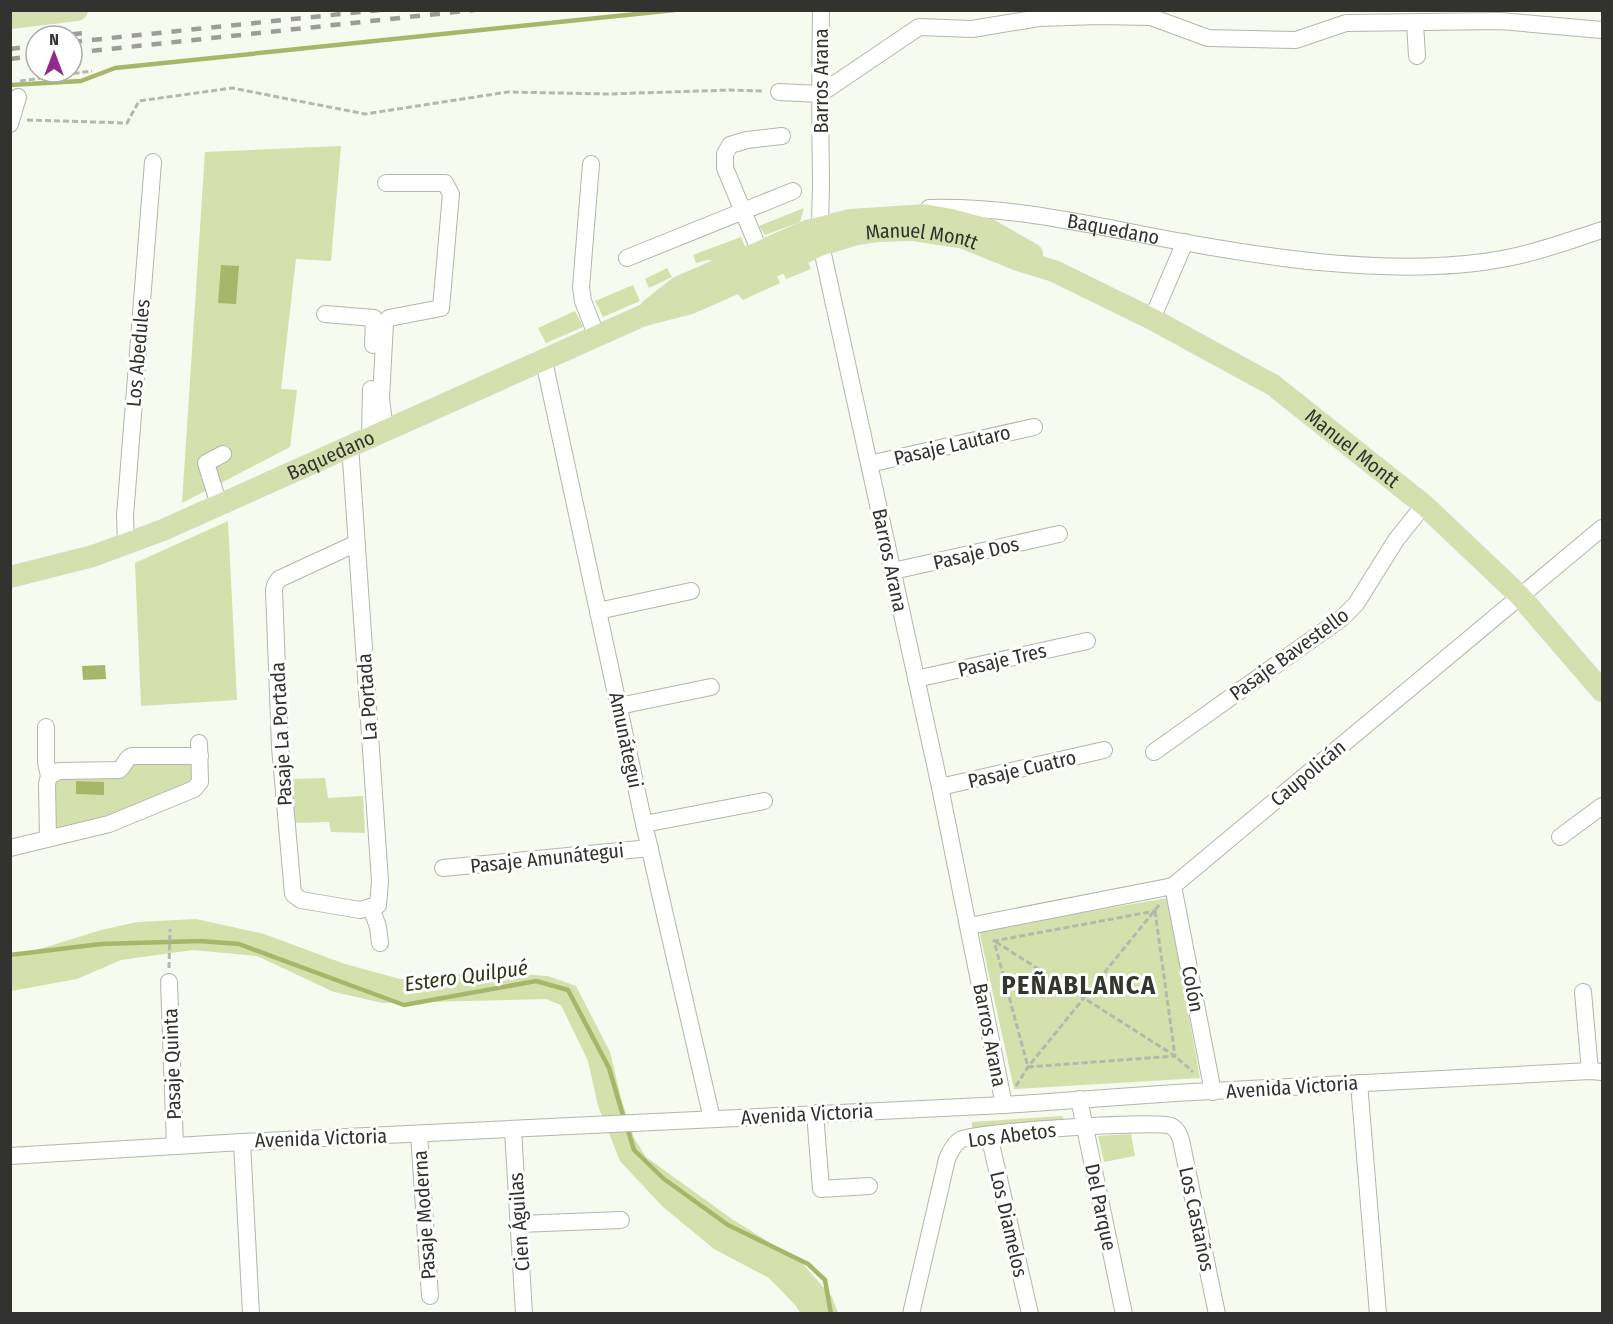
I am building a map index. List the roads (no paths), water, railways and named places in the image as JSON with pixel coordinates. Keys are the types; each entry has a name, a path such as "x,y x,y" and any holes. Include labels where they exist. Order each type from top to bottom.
{"main road":[{"path":"10,18 77,10"},
{"name":"Manuel Montt","path":"850,219 926,215 990,230 1054,271 1152,319 1273,385 1424,505 1520,596 1602,691"},
{"name":"Baquedano","path":"10,577 82,560 163,530 644,315 691,303 850,219"},
{"name":"Manuel Montt","path":"820,236 878,231 931,232 964,238 1018,260 1054,271"},
{"name":"Baquedano","path":"644,315 679,287 760,252 820,236"}],"street":[{"name":"Barros Arana","path":"821,10 820,236 940,787 1004,1105"},
{"path":"779,92 820,94 919,27 972,29 1039,18 1151,17 1208,38 1296,40 1346,17 1416,23 1500,21 1602,30"},
{"path":"1416,23 1418,56"},
{"path":"10,124 18,89"},
{"path":"760,252 725,168 725,154 730,145 739,142 782,136"},
{"name":"Los Abedules","path":"126,543 125,516 153,162"},
{"path":"591,164 581,287 583,301 597,337"},
{"path":"377,433 385,323 389,318 441,308 451,194 445,183 386,183"},
{"path":"627,258 793,191"},
{"name":"Baquedano","path":"850,219 896,208 970,209 1038,215 1260,255 1314,261 1418,266 1463,264 1506,258 1549,248 1602,230"},
{"path":"1152,319 1185,242"},
{"path":"325,314 374,318 377,433"},
{"name":"Amunátegui","path":"544,361 644,824 712,1119"},
{"name":"Pasaje Lautaro","path":"869,464 1034,426"},
{"name":"La Portada","path":"351,445 380,881 378,905 371,908"},
{"path":"219,505 206,463 223,454"},
{"name":"Pasaje Bavestello","path":"1154,752 1342,618 1356,604 1396,540 1424,505"},
{"name":"Caupolicán","path":"969,926 1173,886 1602,528"},
{"name":"Pasaje Dos","path":"893,571 1059,534"},
{"name":"Pasaje La Portada","path":"357,543 279,579 274,585 280,747 293,894 301,900 360,910 371,908"},
{"path":"598,611 691,591"},
{"name":"Pasaje Tres","path":"916,679 1087,641"},
{"path":"619,706 711,687"},
{"path":"46,727 46,762 49,776 47,784 48,838"},
{"path":"10,848 110,824 194,789 200,782 200,749 132,756 128,749 119,771 59,771 49,776"},
{"name":"Pasaje Cuatro","path":"940,787 1104,750"},
{"name":"Pasaje Amunátegui","path":"644,824 764,801"},
{"path":"1560,837 1602,806"},
{"name":"Pasaje Amunátegui","path":"443,868 650,848"},
{"name":"Colón","path":"1173,886 1213,1092"},
{"path":"371,908 378,927 380,943"},
{"name":"Pasaje Quinta","path":"169,982 175,1146"},
{"path":"1583,992 1598,1071"},
{"name":"Avenida Victoria","path":"10,1156 242,1142 1004,1105 1598,1071"},
{"path":"1359,1083 1377,1314"},
{"name":"Del Parque","path":"1079,1099 1124,1314"},
{"path":"814,1113 821,1189 869,1186"},
{"name":"Los Abetos","path":"911,1314 948,1159 951,1149 960,1140 970,1136 1084,1127 1159,1124 1173,1126"},
{"name":"Los Castaños","path":"1173,1126 1181,1140 1217,1314"},
{"name":"Cien Águilas","path":"513,1130 524,1314"},
{"name":"Pasaje Moderna","path":"419,1134 429,1296"},
{"name":"Los Diamelos","path":"989,1135 1030,1314"},
{"path":"242,1142 251,1314"},
{"path":"519,1224 621,1220"}],"waterway":[{"path":"10,85 81,81 115,68 675,10"},
{"name":"Estero Quilpué","path":"10,955 101,944 200,941 239,944 404,1005 536,981 568,990 609,1068 624,1119"},
{"name":"Estero Quilpué","path":"627,1127 634,1150 664,1179 728,1225 808,1264 825,1280 831,1314"}],"railway":[{"path":"84,41 380,10"},
{"path":"84,52 474,10"},
{"path":"10,49 24,47"},
{"path":"10,59 24,57"}],"district":[{"name":"PEÑABLANCA","path":"1079,985"}]}
